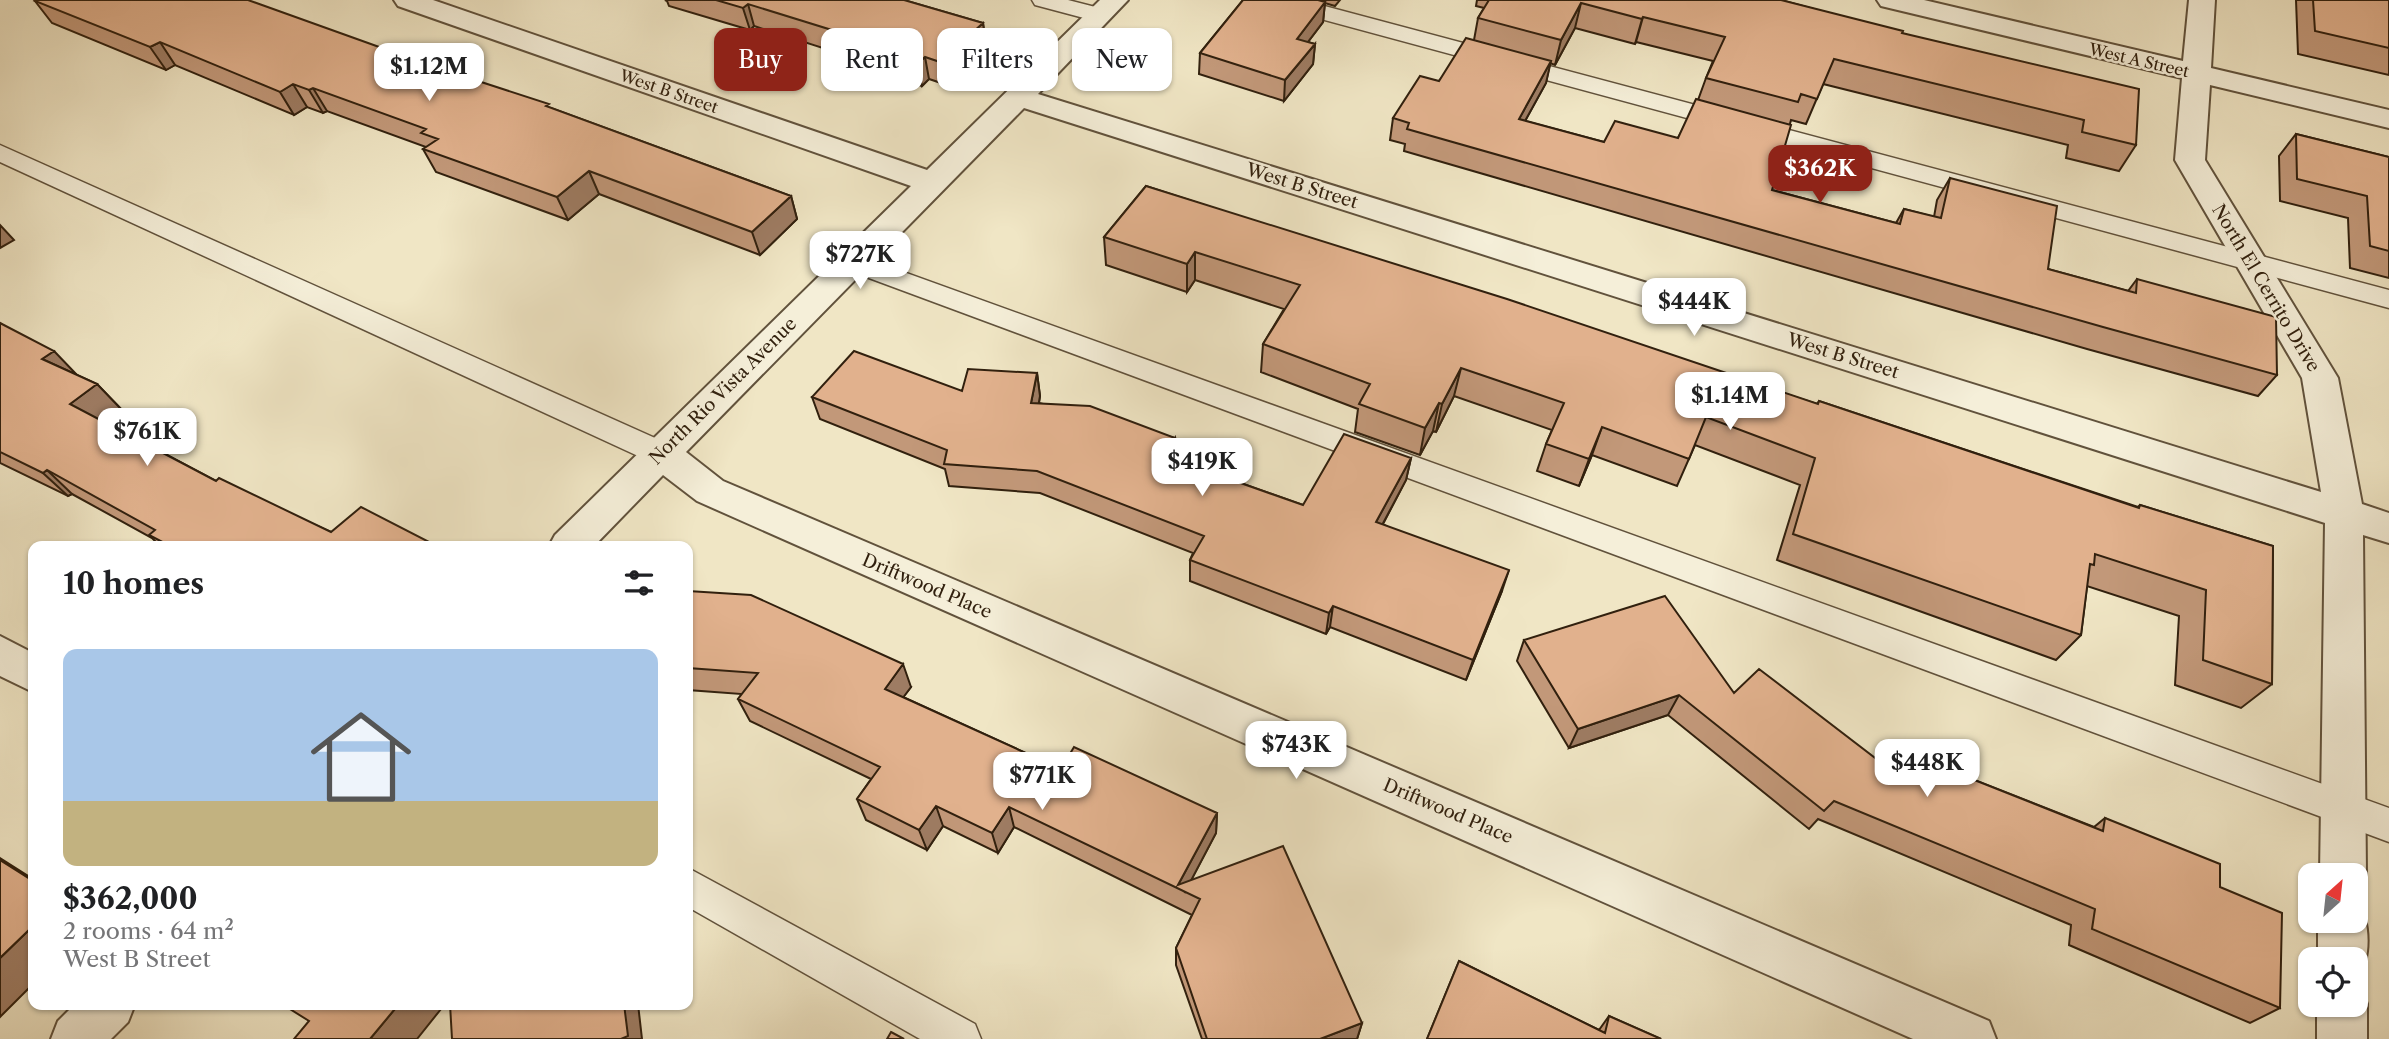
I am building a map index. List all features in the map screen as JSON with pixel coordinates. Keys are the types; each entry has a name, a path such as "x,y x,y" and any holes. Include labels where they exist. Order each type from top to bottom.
{"street":[{"name":"West B Street","path":"407,0 931,182"},
{"name":"West A Street","path":"1890,0 2389,119"},
{"name":"North El Cerrito Drive","path":"2202,0 2190,160 2320,378 2344,513 2343,863"},
{"name":"North Rio Vista Avenue","path":"574,541 1016,96 1107,8"},
{"name":"West B Street","path":"1016,96 2389,528"},
{"name":"Driftwood Place","path":"662,454 710,491 1972,1039"},
{"path":"0,654 28,671"},
{"path":"76,1039 104,1010"},
{"path":"2342,1017 2342,1039"}],"lane":[{"path":"1043,0 1107,8"},
{"path":"1277,0 2389,299"},
{"path":"0,153 662,454"},
{"path":"851,262 2389,825"},
{"path":"693,889 960,1039"}],"building":[{"path":"248,0 435,67 549,104 546,106 791,196 752,232 589,171 557,197 423,149 438,139 421,133 426,129 313,88 309,90 293,84 280,92 160,42 150,47 35,1"},
{"path":"716,0 904,0 983,23 977,28 937,28 937,61 923,59 923,28 825,28 748,4 743,8"},
{"path":"1243,0 1325,2 1297,39 1315,44 1285,80 1200,53"},
{"path":"1489,0 1781,0 1903,31 1902,33 2139,89 2136,145 2082,132 2084,120 1834,59 1817,99 1801,94 1798,102 1706,78 1725,37 1581,3 1561,40 1478,18"},
{"path":"2313,0 2389,0 2389,48 2315,31"},
{"path":"1466,38 1551,61 1519,119 1604,142 1615,121 1678,138 1696,99 1791,125 1772,190 1900,224 1904,209 1941,218 1950,178 2057,206 2048,269 2136,293 2137,279 2276,317 2277,375 1407,129 1409,123 1393,118 1420,76 1439,81"},
{"path":"2296,134 2389,157 2389,251 2370,246 2367,196 2297,179"},
{"path":"1146,186 1507,299 2139,508 2140,505 2273,546 2272,684 2203,660 2206,590 2095,554 2094,565 2090,564 2081,635 1793,534 1815,458 1706,417 1689,459 1602,427 1589,459 1546,444 1564,403 1461,368 1442,404 1439,403 1425,428 1359,404 1370,384 1263,344 1300,285 1195,252 1187,264 1104,237"},
{"path":"0,323 54,351 42,359 97,384 70,404 216,481 219,478 331,532 361,507 427,541 160,541 149,535 155,530 47,470 43,473 0,452"},
{"path":"854,351 962,391 968,369 1037,373 1031,403 1090,406 1175,438 1164,456 1303,505 1344,434 1411,458 1376,522 1509,570 1473,660 1333,606 1329,613 1190,560 1204,536 1037,471 944,464 947,450 812,397"},
{"path":"693,591 751,595 903,664 885,689 1061,769 1074,747 1217,813 1178,885 1283,846 1362,1023 1320,1039 1207,1039 1176,948 1200,899 1009,807 992,833 936,806 919,830 857,799 880,767 738,699 758,673 693,668"},
{"path":"1665,596 1734,693 1759,669 1896,774 1901,751 2103,831 2105,818 2220,864 2220,887 2282,913 2280,1008 2092,929 2095,909 1834,801 1824,811 1679,695 1578,729 1524,640"},
{"path":"0,860 28,878 28,931 0,958"},
{"path":"1459,961 1605,1033 1609,1016 1661,1039 1427,1039"},
{"path":"292,1010 394,1010 370,1039 294,1039 309,1021"},
{"path":"450,1010 625,1010 628,1036 621,1039 452,1039"},
{"path":"891,1032 904,1039 887,1039"}]}
